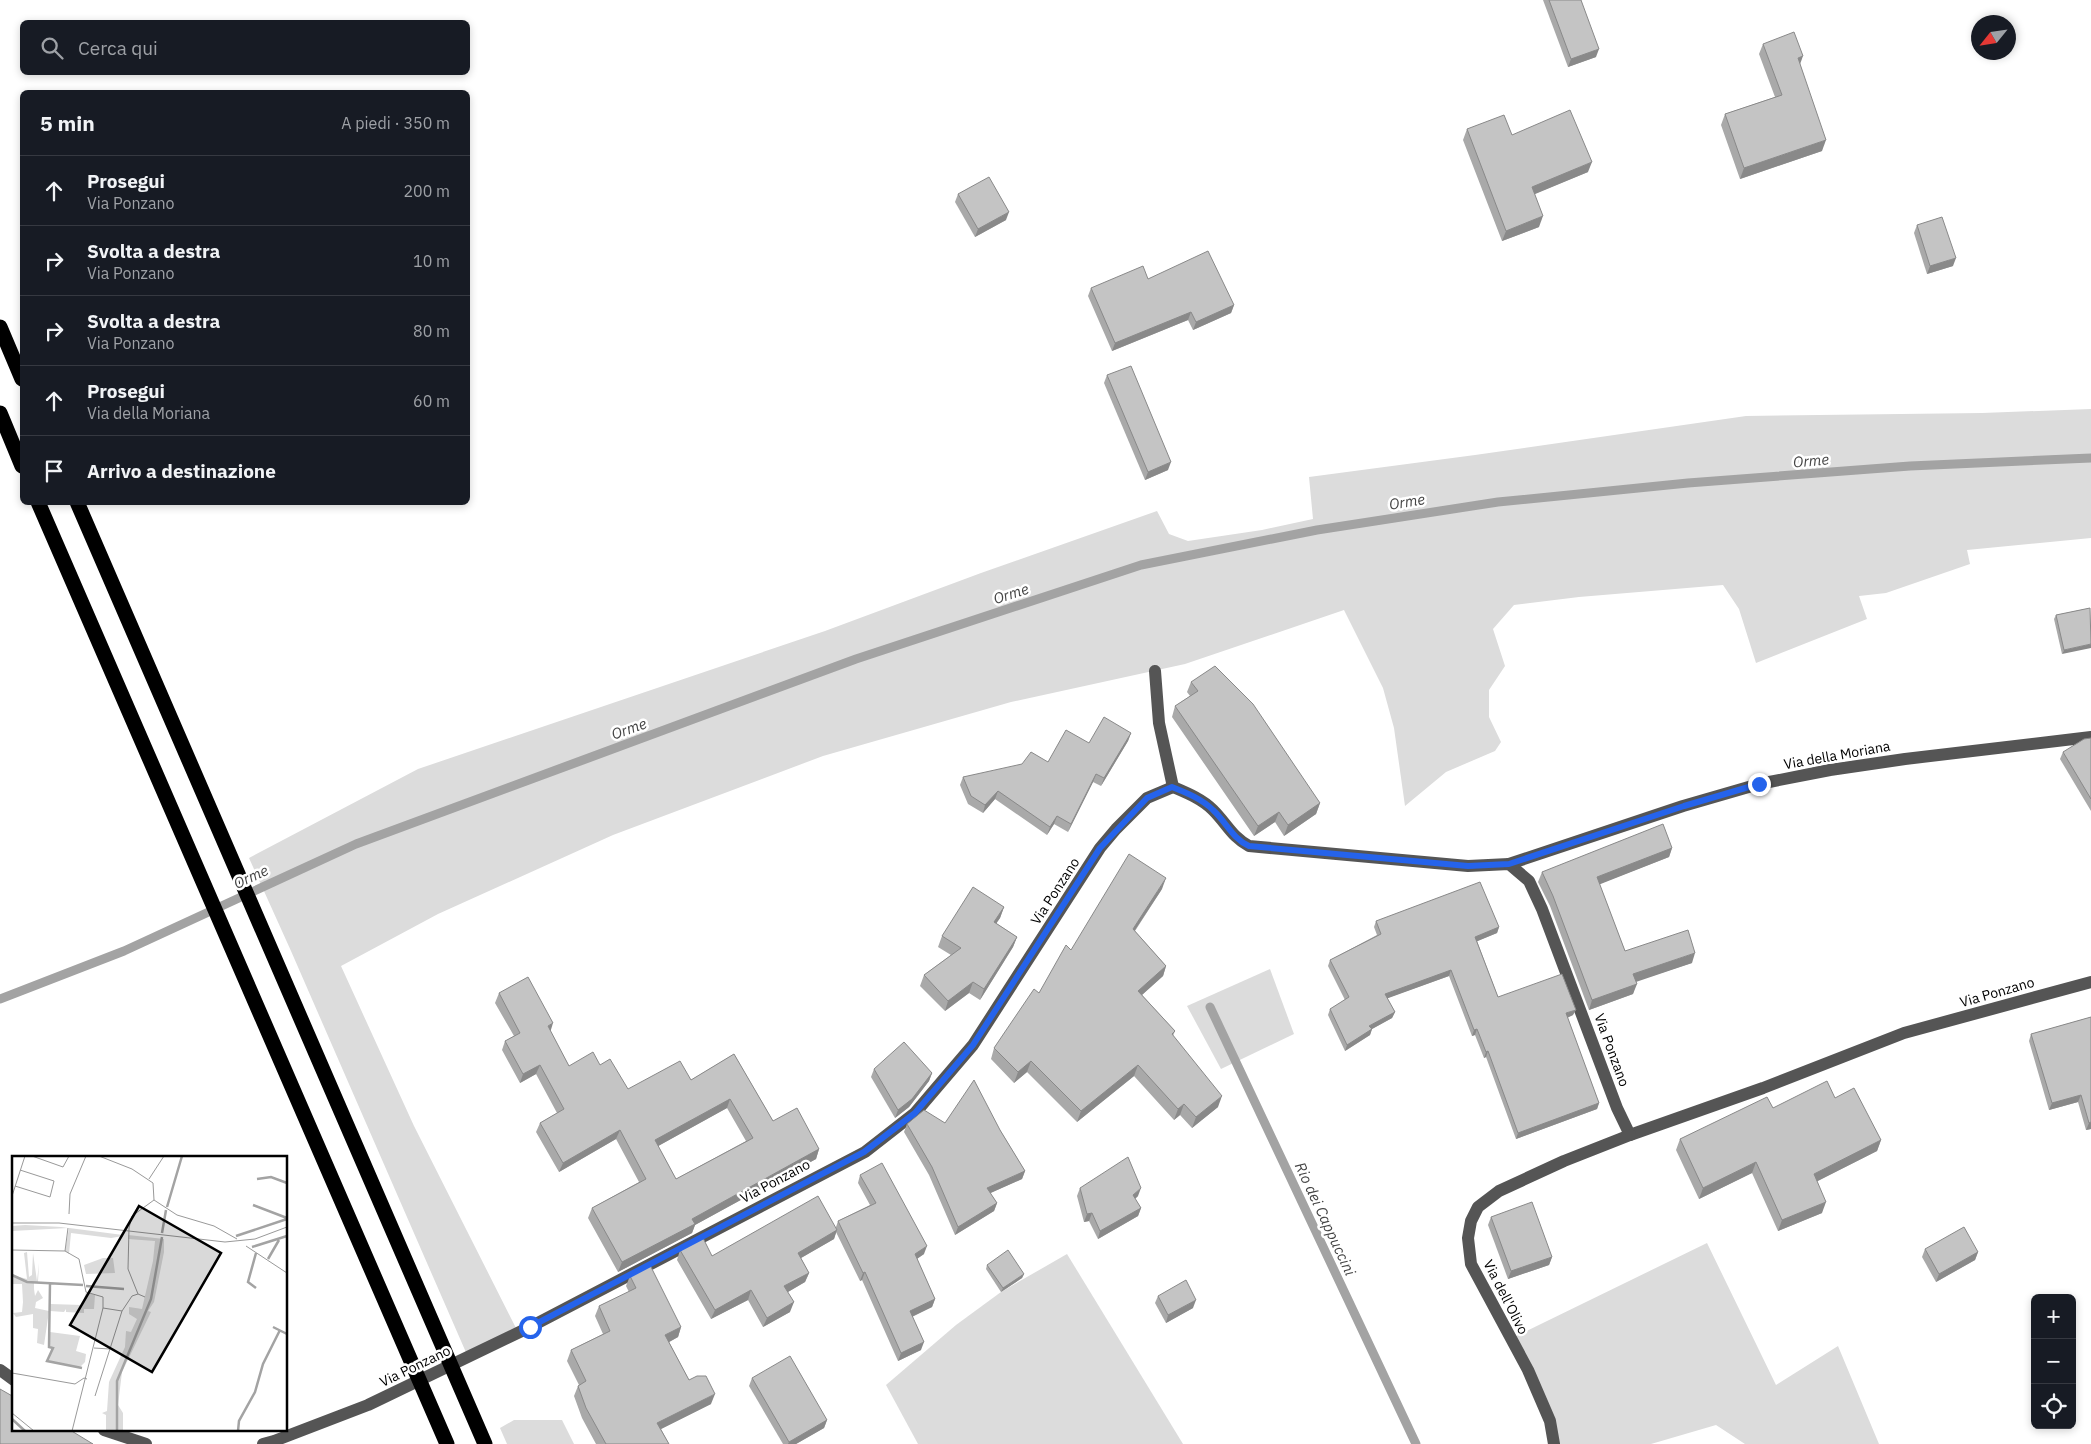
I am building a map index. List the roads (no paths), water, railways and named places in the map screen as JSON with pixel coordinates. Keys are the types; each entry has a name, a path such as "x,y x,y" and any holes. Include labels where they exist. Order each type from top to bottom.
{"highway":[{"path":"0,327 20,373"},
{"path":"0,413 20,461"},
{"path":"39,505 447,1444"},
{"path":"78,505 485,1444"}],"street":[{"path":"1156,671 1159,723 1172,787 1192,795 1212,809 1238,840 1249,846 1468,866 1509,864"},
{"name":"Via della Moriana","path":"1509,864 1684,806 1759,784 1830,770 1905,759 2091,737"},
{"name":"Via Ponzano","path":"262,1444 368,1405 530,1327 864,1152 915,1113 973,1045 1100,848 1147,798 1172,787"},
{"name":"Via Ponzano","path":"1509,864 1529,881 1542,909 1617,1108 1630,1135 1764,1088 1904,1033 2091,982"},
{"name":"Via dell'Olivo","path":"1554,1444 1550,1421 1528,1370 1471,1264 1468,1238 1471,1220 1478,1207 1498,1191 1564,1160 1630,1135"},
{"path":"0,1370 12,1379"},
{"path":"110,1432 146,1444"}],"waterway":[{"name":"Orme","path":"0,999 124,951 356,844 856,659 1141,565 1317,530 1498,502 1688,483 1910,466 2091,458"},
{"name":"Rio dei Cappuccini","path":"1210,1007 1416,1444"}]}
